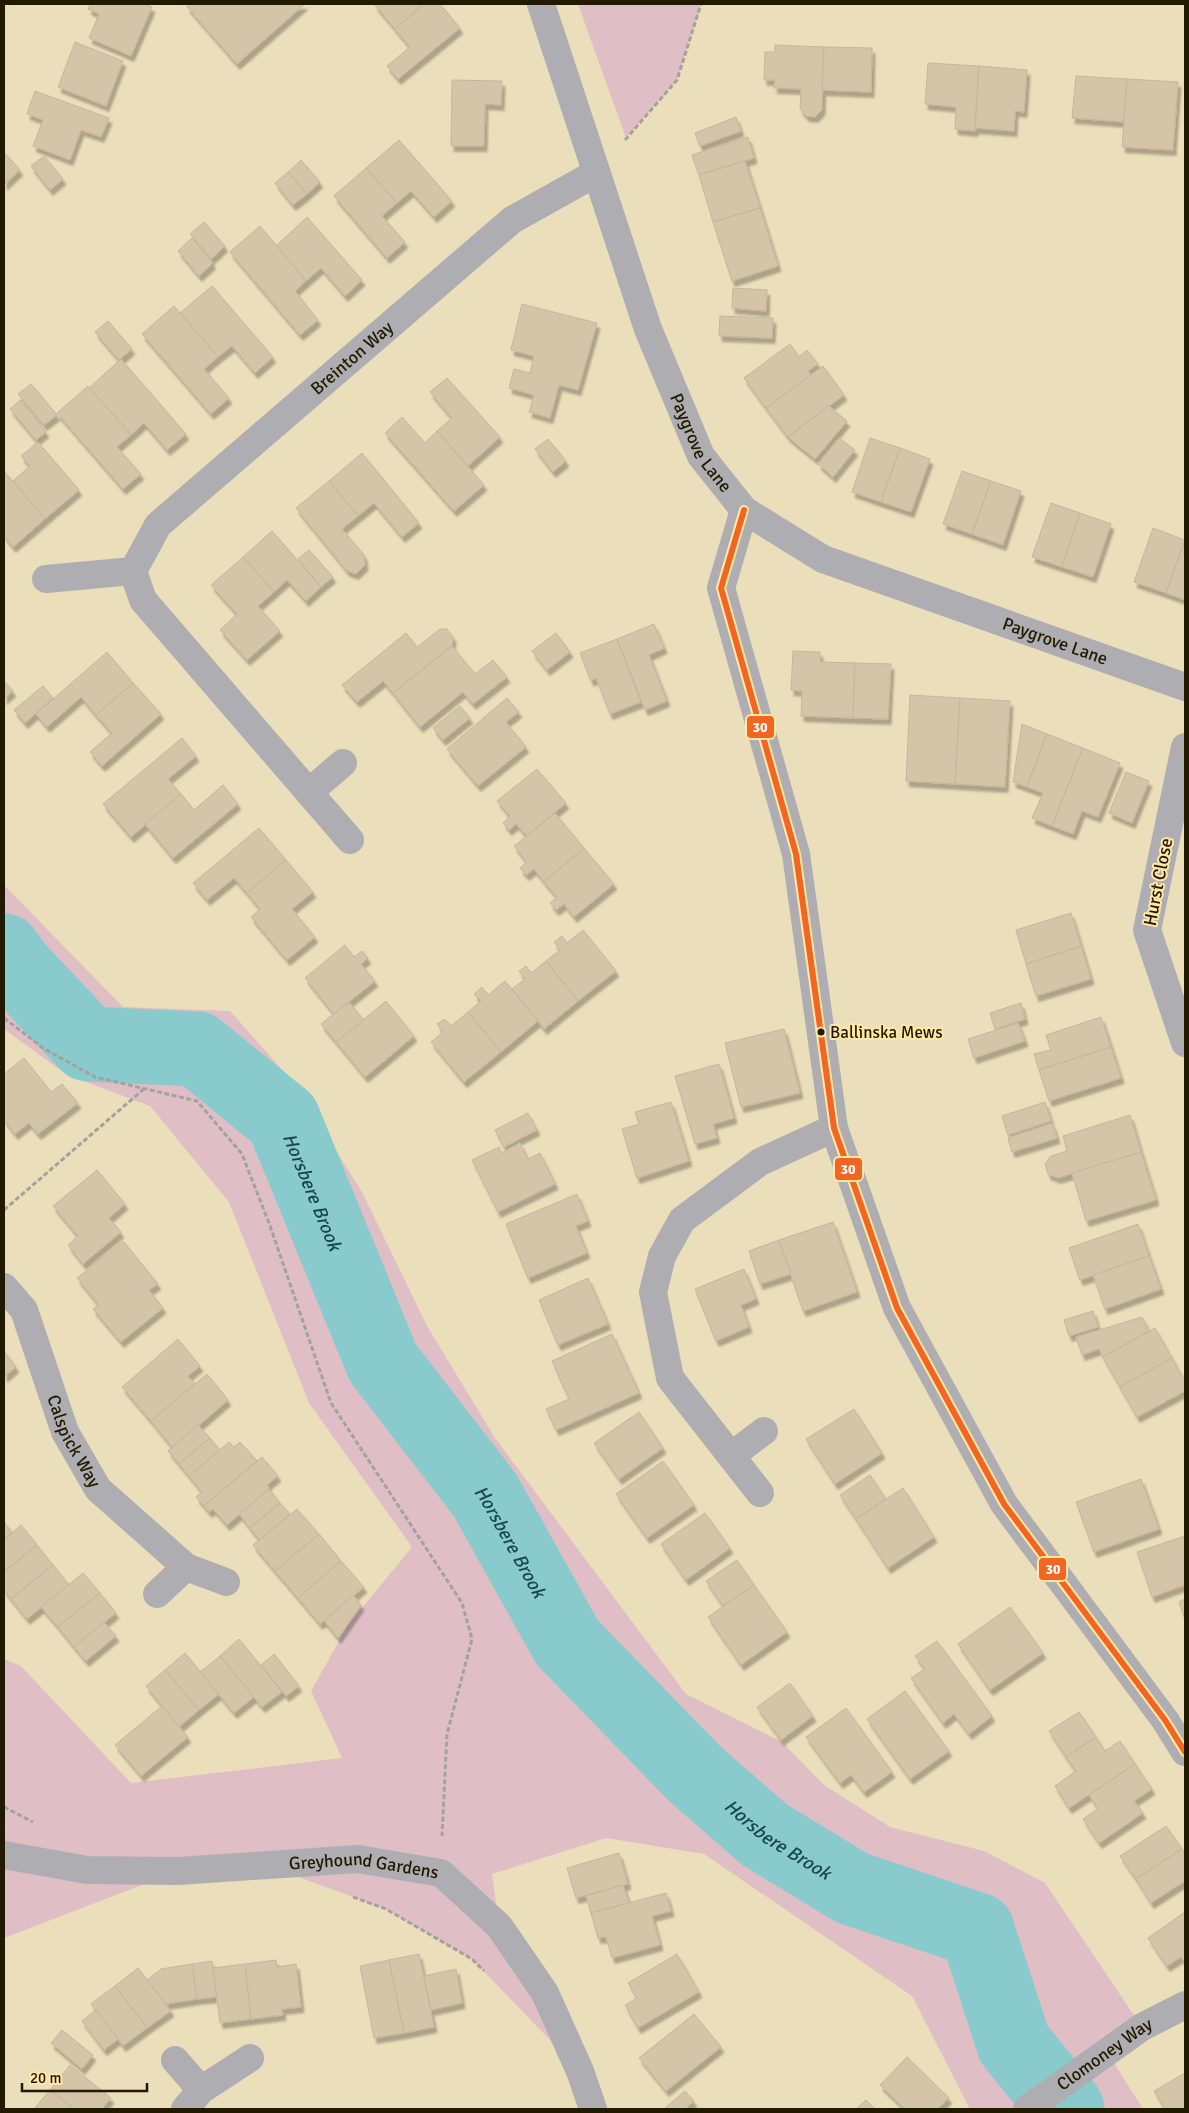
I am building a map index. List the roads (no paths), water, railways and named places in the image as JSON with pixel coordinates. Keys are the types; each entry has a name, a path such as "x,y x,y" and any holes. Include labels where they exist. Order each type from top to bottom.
{"street":[{"name":"Paygrove Lane","path":"547,6 596,173 648,329 702,456 744,510 823,559 1185,687"},
{"name":"Breinton Way","path":"133,571 158,525 512,220 596,173"},
{"path":"744,510 721,588 796,854 834,1128 897,1308 1004,1504 1175,1715 1185,1752"},
{"path":"46,579 133,571 143,600 350,840"},
{"name":"Hurst Close","path":"1185,747 1147,930 1185,1043"},
{"path":"309,792 343,763"},
{"path":"760,1493 670,1378 653,1292 662,1256 682,1220 760,1162 834,1128"},
{"name":"Calspick Way","path":"4,1287 24,1310 65,1432 98,1489 186,1567 226,1582"},
{"path":"731,1456 764,1431"},
{"path":"157,1594 186,1567"},
{"name":"Greyhound Gardens","path":"4,1855 87,1870 178,1871 358,1859 441,1873 499,1926 545,1993 580,2071 592,2109"},
{"name":"Clomoney Way","path":"1027,2109 1142,2027 1185,2005"},
{"path":"176,2060 193,2099 250,2058"}],"waterway":[{"name":"Horsbere Brook","path":"4,951 17,969 88,1044 197,1049 283,1119 383,1363 485,1495 567,1642 695,1774 765,1835 852,1888 977,1930 1014,2044 1067,2109"}],"place":[{"name":"Ballinska Mews","path":"821,1032"}]}
